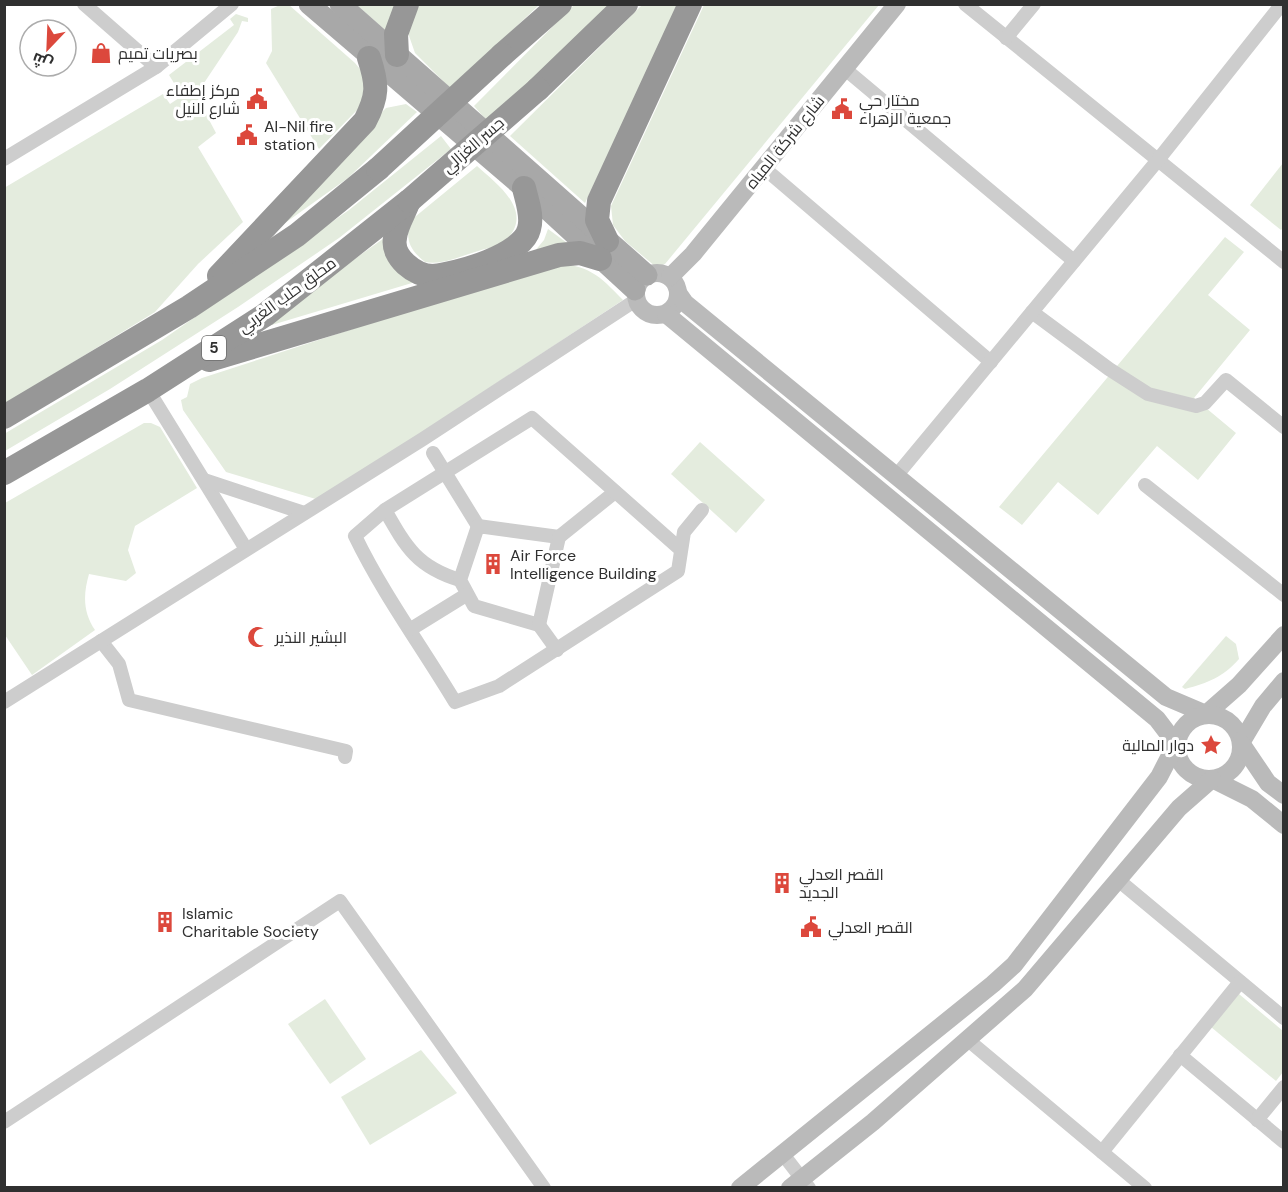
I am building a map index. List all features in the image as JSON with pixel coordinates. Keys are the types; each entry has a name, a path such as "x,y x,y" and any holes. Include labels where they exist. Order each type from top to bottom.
{"highway":[{"path":"397,55 396,34 407,4"},
{"path":"4,417 189,307 297,235 378,169 560,4"},
{"name":"جسر الغزالي","path":"409,201 538,89 626,4"},
{"path":"180,369 559,255 603,250 597,220 599,201 690,4"},
{"path":"189,307 365,121 374,104 377,82 369,58"},
{"path":"409,201 394,239 398,257 411,269 430,276 507,254 520,244 529,231 530,223 524,188"},
{"name":"محلق حلب الغربي","path":"4,473 148,390 265,315 409,201"}],"main road":[{"path":"309,4 369,58 524,188 603,250"},
{"path":"340,4 603,250 639,288 648,314 666,314 1157,719 1176,744 1180,763 1186,770 1203,779 1212,779 1252,799 1284,825"},
{"name":"شارع شركة المياه","path":"674,285 693,254 897,4"},
{"path":"639,288 658,273 674,285 685,303 1166,697 1206,714 1225,719 1239,734 1241,743 1241,753 1231,771 1212,779 1179,808 1116,879 1025,989 800,1184"},
{"path":"666,314 675,305 674,285"},
{"path":"740,1188 1014,965 1159,777 1176,744 1178,735 1189,720 1206,714 1239,685 1284,635"},
{"path":"1241,743 1263,706 1284,681"},
{"path":"1241,743 1268,783 1284,795"}],"street":[{"path":"84,4 156,67"},
{"path":"4,159 156,67 232,4"},
{"path":"965,4 1158,160 1281,254"},
{"path":"1006,38 1034,4"},
{"path":"896,476 1158,160 1282,4"},
{"path":"845,69 1074,261"},
{"path":"764,168 991,362"},
{"path":"4,702 423,439 639,288"},
{"path":"1032,312 1109,369 1148,394 1196,406 1205,403 1226,380 1284,427"},
{"path":"148,390 246,549"},
{"path":"680,549 532,418 385,510 355,536 373,574 411,628 455,702 499,686 678,571 684,532 702,510"},
{"path":"433,453 478,526"},
{"path":"204,480 304,513"},
{"path":"1145,485 1284,595"},
{"path":"539,625 559,537 615,492"},
{"path":"385,510 415,558 429,568 460,580"},
{"path":"478,526 559,537"},
{"path":"478,526 460,580 466,595 474,606 539,625 557,650"},
{"path":"411,628 466,595"},
{"path":"101,641 119,664 129,700 346,751 345,757"},
{"path":"1116,879 1284,1018"},
{"path":"4,1122 340,901 544,1188"},
{"path":"1102,1152 1240,982"},
{"path":"968,1040 1145,1188"},
{"path":"1180,1055 1284,1142"},
{"path":"1257,1120 1284,1087"},
{"path":"782,1154 800,1184"}],"shaded area":[{"path":"280,5 289,5 355,63 365,75 367,85 360,107 319,149 266,63 272,51 271,9"},
{"path":"398,5 392,36 358,6"},
{"path":"414,5 539,5 451,89 415,53 408,33"},
{"path":"574,5 610,5 488,122 474,106"},
{"path":"642,5 679,5 585,203 510,136"},
{"path":"704,5 879,5 665,264 656,267 625,241 613,225 611,206"},
{"path":"236,14 248,18 248,22 242,21 238,32 200,89 198,99 216,133 198,147 243,222 198,264 155,312 5,404 4,188 163,94 170,104 182,96 169,75 234,25 230,19"},
{"path":"406,104 417,112 348,178 243,253 386,108"},
{"path":"441,136 451,149 339,238 238,307 110,389 5,451 4,434 162,340 349,210"},
{"path":"1283,163 1284,227 1281,230 1250,205"},
{"path":"477,166 510,199 517,220 514,230 505,241 495,246 444,261 425,262 410,244 408,234 410,221"},
{"path":"548,229 574,248 534,252 544,240"},
{"path":"387,236 422,280 255,330"},
{"path":"1225,237 1244,252 1208,295 1250,330 1194,398 1236,433 1198,480 1157,446 1098,515 1058,482 1022,525 999,507"},
{"path":"552,264 575,266 592,273 623,300 319,500 226,472 183,410 181,400 187,397 190,384 202,378"},
{"path":"144,423 160,427 197,488 135,526 128,550 136,573 126,581 89,574 85,603 88,617 95,630 32,675 5,635 5,503"},
{"path":"700,442 765,500 736,533 671,474"},
{"path":"1226,636 1236,644 1239,659 1215,678 1185,689 1182,687"},
{"path":"1239,994 1283,1031 1283,1072 1276,1081 1211,1027"},
{"path":"325,999 366,1059 330,1084 288,1024"},
{"path":"421,1050 457,1093 370,1145 341,1097"}],"place":[{"name":"بصريات تميم","path":"101,53"},
{"name":"مركز إطفاء شارع النيل","path":"257,99"},
{"name":"مختار حي جمعية الزهراء","path":"842,109"},
{"name":"Al-Nil fire station","path":"247,135"},
{"name":"Air Force Intelligence Building","path":"493,564"},
{"name":"البشير النذير","path":"258,637"},
{"name":"دوار المالية","path":"1211,745"},
{"name":"القصر العدلي الجديد","path":"782,883"},
{"name":"Islamic Charitable Society","path":"165,922"},
{"name":"القصر العدلي","path":"811,927"}]}
